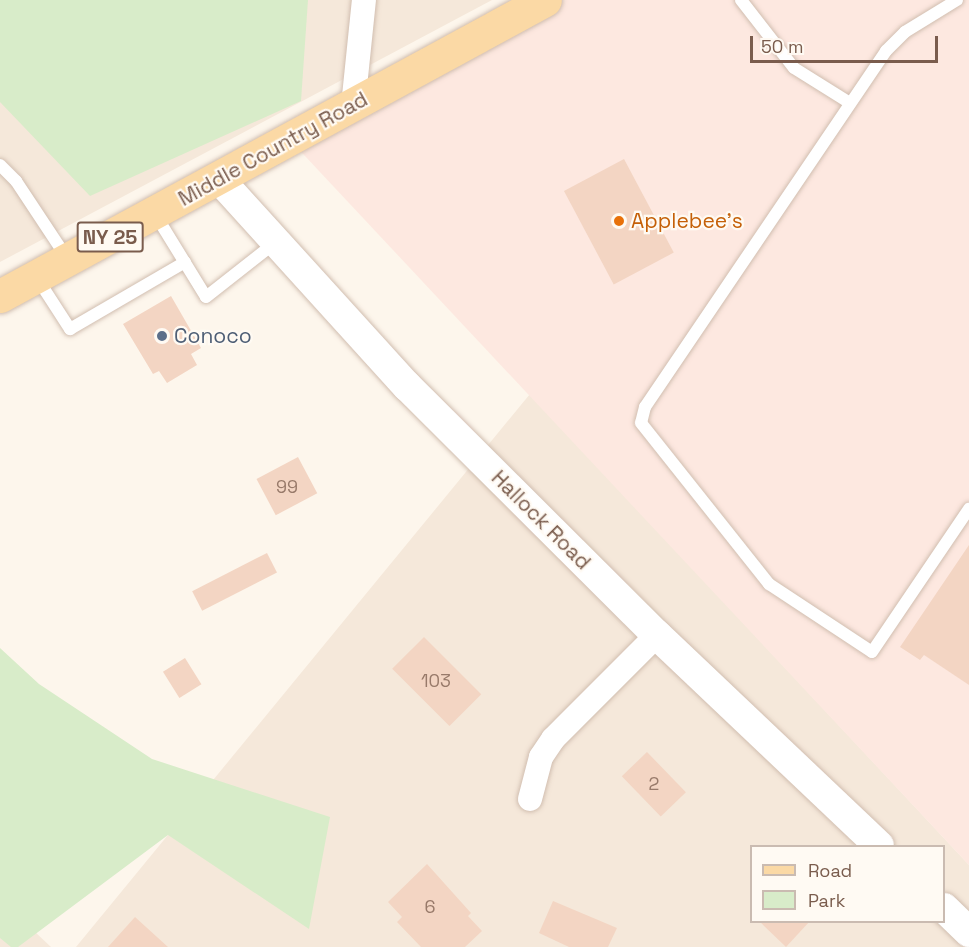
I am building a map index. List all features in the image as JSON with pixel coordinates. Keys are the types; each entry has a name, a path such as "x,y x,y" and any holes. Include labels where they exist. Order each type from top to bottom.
{"main road":[{"name":"Middle Country Road","path":"0,296 545,0"}],"street":[{"path":"353,106 364,0"},
{"name":"Hallock Road","path":"219,179 407,386 657,635 878,845"},
{"path":"530,799 541,757 553,739 657,635"},
{"path":"945,909 969,932"}],"lane":[{"path":"741,0 794,68 850,103"},
{"path":"957,0 892,45 850,103 645,407 641,423 769,584 872,652 969,509"},
{"path":"0,165 16,181 68,259"},
{"path":"155,213 207,297 276,242"},
{"path":"37,276 70,329 184,262"}],"shaded area":[{"path":"0,0 492,0 0,262"},
{"path":"545,0 969,0 969,865 290,140"},
{"path":"530,394 969,865 969,947 76,947"},
{"path":"0,899 51,947 0,947"}],"green space":[{"path":"0,0 308,0 301,101 90,196 0,102"},
{"path":"0,648 39,684 152,759 330,817 309,929 168,835 18,947 11,947 0,938"}],"building":[{"name":"Applebee's","path":"624,159 674,253 614,285 564,191"},
{"name":"Conoco","path":"171,296 201,348 191,354 197,365 167,383 159,371 153,374 123,324"},
{"path":"298,457 317,493 276,515 257,479"},
{"path":"969,545 969,685 924,655 920,660 900,647"},
{"path":"267,553 277,573 202,611 192,591"},
{"path":"424,637 481,694 449,726 392,669"},
{"path":"185,658 201,684 179,698 163,672"},
{"path":"647,752 686,792 661,817 622,776"},
{"path":"427,864 471,913 468,916 482,931 465,947 421,947 397,922 402,917 388,902"},
{"path":"553,901 617,928 608,947 569,947 539,933"},
{"path":"135,917 168,947 108,947"},
{"path":"761,923 808,923 786,947"}],"place":[{"name":"Applebee's","path":"619,221"},
{"name":"Conoco","path":"162,336"}]}
